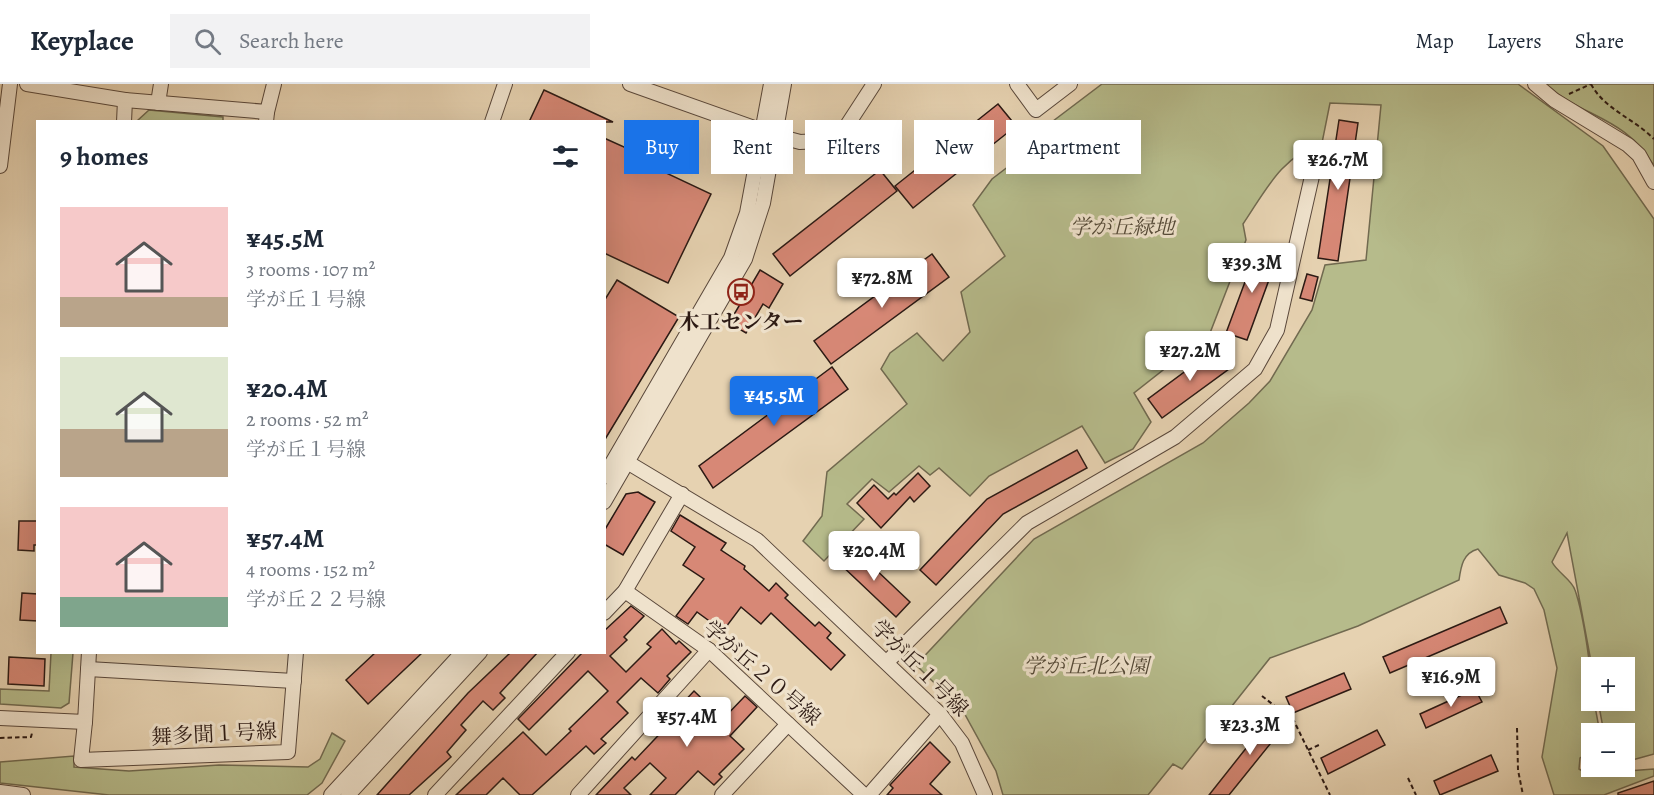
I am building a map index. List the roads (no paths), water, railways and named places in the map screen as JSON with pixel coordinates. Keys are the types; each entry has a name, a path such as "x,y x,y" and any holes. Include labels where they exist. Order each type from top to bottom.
{"street":[{"path":"0,166 10,84"},
{"path":"27,84 87,89 125,100 266,117 274,84"},
{"path":"158,103 161,84"},
{"path":"493,120 505,84"},
{"path":"630,84 731,120"},
{"path":"769,120 771,84"},
{"path":"772,120 784,84"},
{"path":"793,140 819,141 846,127 874,84"},
{"path":"1017,84 1036,110 1070,84"},
{"path":"1535,84 1554,100 1628,145 1638,155 1654,182"},
{"path":"124,120 125,100"},
{"path":"887,662 1027,523 1175,437 1255,369 1277,330 1315,163"},
{"path":"606,497 623,459 731,258 747,213 757,174"},
{"path":"606,475 623,459"},
{"name":"学が丘１号線","path":"623,459 757,540 940,714 962,743 985,795"},
{"path":"606,611 625,591 682,494"},
{"name":"学が丘２０号線","path":"625,591 709,651 864,795"},
{"path":"578,795 709,651"},
{"path":"0,718 85,722 89,654"},
{"name":"舞多聞１号線","path":"85,722 81,760 288,752 296,654"},
{"path":"332,795 461,654"},
{"path":"348,795 478,654"},
{"path":"435,795 566,654"},
{"path":"88,669 294,681"},
{"path":"869,795 940,714"},
{"path":"722,795 788,724"},
{"path":"0,792 23,795"}],"place":[{"name":"木工センター","path":"741,292"}],"park label":[{"name":"学が丘緑地","path":"1122,227"},
{"name":"学が丘北公園","path":"1086,666"}]}
